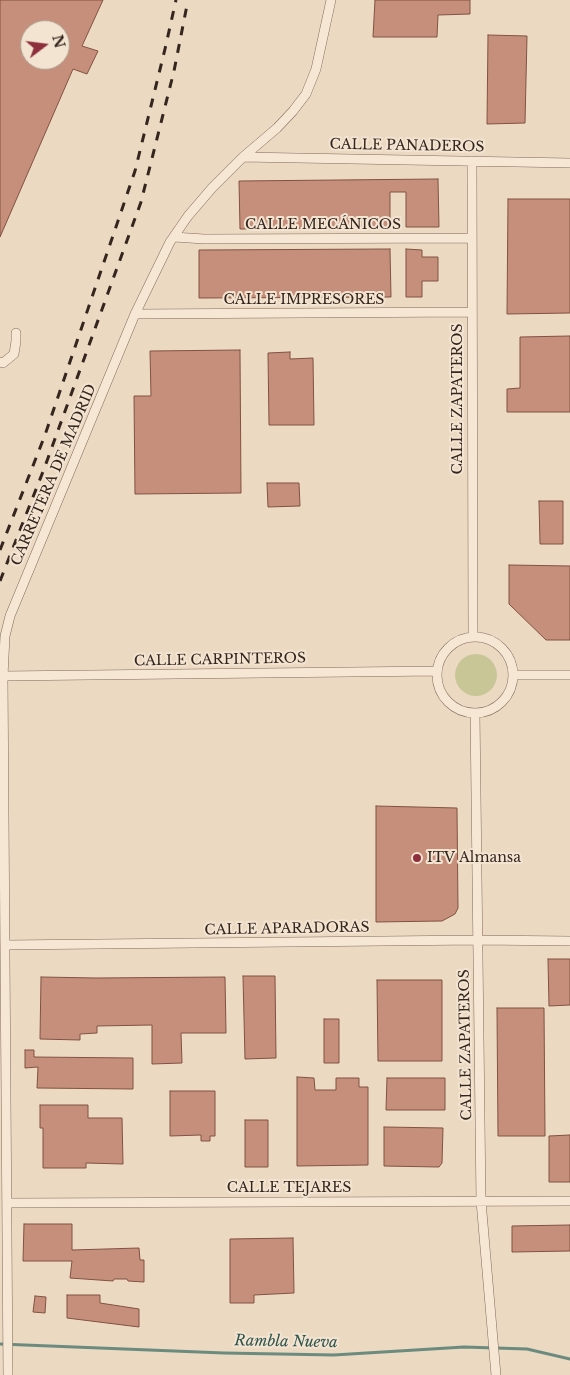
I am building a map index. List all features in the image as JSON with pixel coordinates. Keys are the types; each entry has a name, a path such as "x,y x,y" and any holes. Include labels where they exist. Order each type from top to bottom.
{"street":[{"name":"CARRETERA DE MADRID","path":"8,1375 3,676 5,636 10,616 135,314 174,237 188,216 212,188 243,157 277,128 306,94 316,69 331,0"},
{"name":"CALLE PANADEROS","path":"243,157 570,163"},
{"name":"CALLE ZAPATEROS","path":"472,161 473,636"},
{"name":"CALLE MECÁNICOS","path":"174,237 189,239 472,238"},
{"name":"CALLE IMPRESORES","path":"135,314 472,312"},
{"path":"0,362 3,363 14,354 16,332"},
{"path":"473,636 486,638 498,644 507,653 512,665 513,676 511,689 506,699 492,710 475,714 462,711 451,705 443,696 438,684 437,671 440,660 449,647 462,638 473,636"},
{"name":"CALLE CARPINTEROS","path":"3,676 437,671"},
{"path":"513,676 570,675"},
{"name":"CALLE ZAPATEROS","path":"475,714 481,1201 496,1375"},
{"name":"CALLE APARADORAS","path":"5,945 478,940 570,941"},
{"name":"CALLE TEJARES","path":"7,1203 570,1201"}],"shaded area":[{"path":"476,654 491,660 497,675 491,690 476,696 461,690 455,675 461,660"}],"building":[{"path":"0,0 103,0 82,46 98,51 87,74 73,69 0,237"},
{"path":"375,0 470,0 470,14 438,15 437,37 373,37"},
{"path":"488,35 527,36 525,123 487,124"},
{"path":"438,179 439,227 406,227 406,192 390,192 390,227 240,229 239,181"},
{"path":"508,199 570,199 570,313 507,314"},
{"path":"390,249 391,297 199,298 199,250"},
{"path":"406,249 422,250 422,257 438,257 438,281 422,281 422,297 406,297"},
{"path":"570,336 570,412 507,412 507,389 520,388 520,337"},
{"path":"240,350 241,493 135,494 134,396 151,396 150,351"},
{"path":"290,352 290,359 313,358 314,425 269,425 268,353"},
{"path":"267,483 299,483 300,506 268,507"},
{"path":"539,501 563,501 563,544 540,544"},
{"path":"509,565 570,566 570,640 546,640 509,604"},
{"name":"ITV Almansa","path":"376,806 457,808 458,908 455,914 442,921 376,922"},
{"path":"548,959 570,959 570,1005 549,1006"},
{"path":"243,976 275,976 276,1058 245,1059"},
{"path":"41,977 225,977 226,1033 181,1033 182,1063 152,1064 152,1025 97,1026 97,1033 80,1034 80,1040 40,1039"},
{"path":"377,980 442,980 442,1061 378,1061"},
{"path":"497,1008 544,1008 545,1136 498,1136"},
{"path":"324,1019 339,1019 339,1063 324,1063"},
{"path":"25,1050 34,1050 34,1057 133,1058 133,1089 37,1088 38,1067 25,1068"},
{"path":"297,1077 314,1078 315,1090 336,1090 336,1078 359,1078 359,1087 368,1087 368,1165 297,1166"},
{"path":"387,1078 445,1078 445,1110 386,1110"},
{"path":"170,1091 215,1091 215,1136 210,1136 210,1141 201,1141 201,1135 170,1136"},
{"path":"40,1105 88,1105 88,1118 122,1118 123,1164 86,1163 86,1168 43,1168 43,1128 40,1128"},
{"path":"245,1120 268,1120 268,1167 245,1167"},
{"path":"384,1127 443,1128 442,1163 439,1167 384,1166"},
{"path":"570,1135 570,1182 549,1182 549,1136"},
{"path":"24,1224 72,1224 72,1250 139,1248 140,1260 144,1260 144,1282 128,1281 127,1279 114,1279 113,1281 70,1278 72,1261 23,1261"},
{"path":"570,1225 570,1251 512,1252 512,1226"},
{"path":"293,1238 294,1293 254,1295 254,1303 230,1303 230,1239"},
{"path":"67,1295 100,1295 100,1303 139,1309 139,1327 67,1318"},
{"path":"35,1296 46,1297 45,1313 33,1312"}],"waterway":[{"name":"Rambla Nueva","path":"0,1344 224,1353 334,1355 464,1347 527,1349 570,1359"}],"railway":[{"path":"0,550 45,435 135,171 176,0"},
{"path":"0,581 44,469 141,202 174,71 188,0"}],"place":[{"name":"ITV Almansa","path":"417,858"}]}
